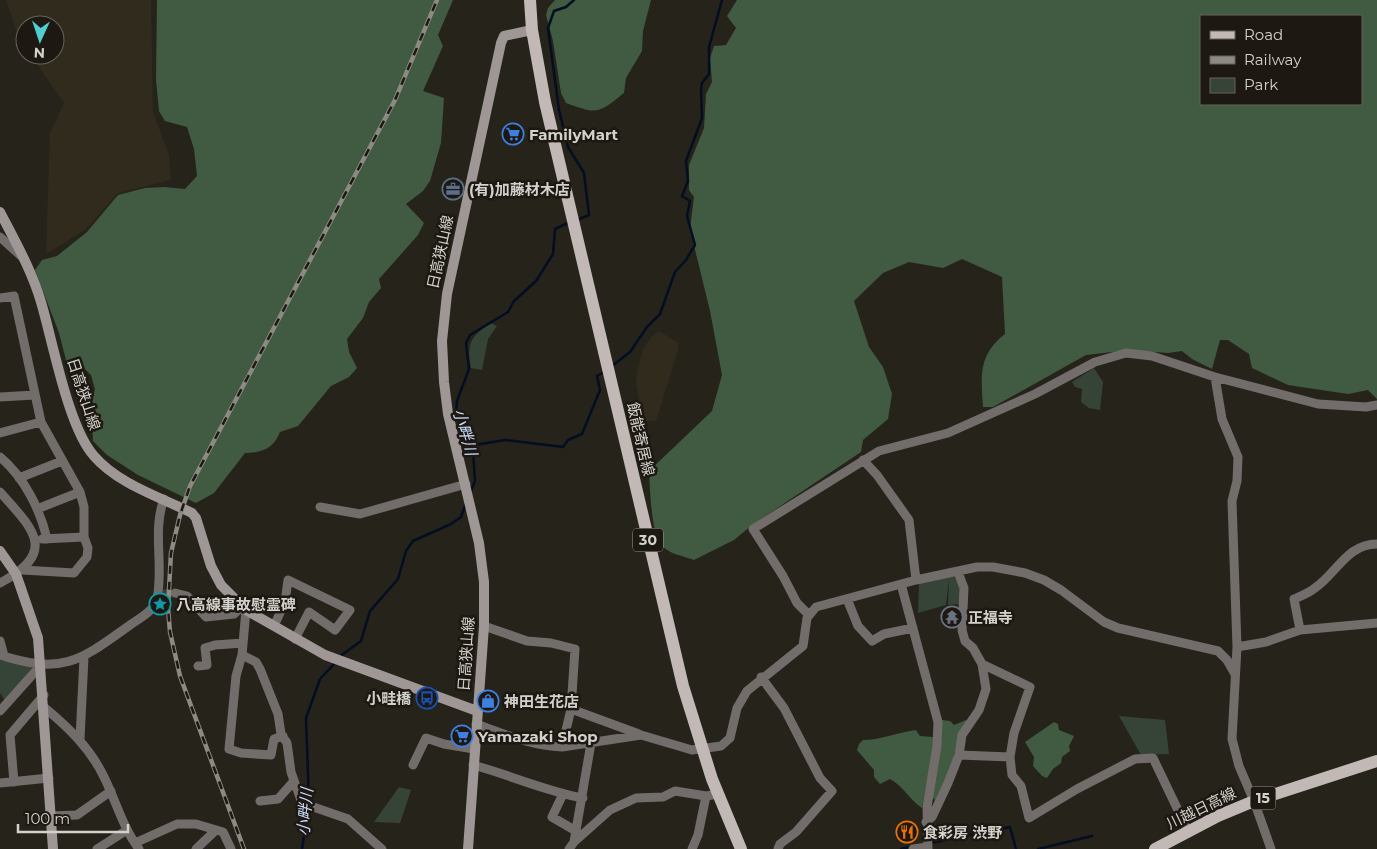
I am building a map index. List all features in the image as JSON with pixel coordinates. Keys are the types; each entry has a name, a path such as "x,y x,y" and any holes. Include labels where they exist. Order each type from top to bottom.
{"main road":[{"name":"30","path":"530,0 532,30"},
{"name":"飯能寄居線","path":"532,30 545,102 671,638 702,750 712,795 741,849"},
{"name":"日高狭山線","path":"0,212 23,258 40,300 74,420 94,456 108,469 192,513 196,518 211,566 221,585 244,609 295,639 338,660 477,711 484,626 482,565 471,504 448,414 442,341 446,294 501,42 504,36 532,30"},
{"path":"0,551 20,572 34,621 42,664 54,849"},
{"path":"468,849 477,711"},
{"name":"川越日高線","path":"1155,849 1188,831 1254,801 1377,761"}],"street":[{"path":"0,237 23,258"},
{"path":"0,298 14,296 41,422 80,492 84,507 84,537 88,548 87,557 74,573 20,572"},
{"path":"808,614 798,603 753,529 879,451 948,433 1035,394 1095,362 1126,354 1152,356 1215,377 1318,404 1366,407 1377,405"},
{"path":"1215,377 1222,419 1238,457 1237,481 1232,502 1237,648 1232,739 1239,766 1271,849"},
{"path":"0,398 35,395"},
{"path":"0,433 41,422"},
{"path":"0,457 19,478 37,509 47,539"},
{"path":"863,460 877,475 908,520 916,580"},
{"path":"19,478 62,462"},
{"path":"320,507 360,514 466,487"},
{"path":"0,492 29,524 34,540 33,555 20,572 0,582"},
{"path":"37,509 80,492"},
{"path":"0,641 2,655 42,664 66,663 84,657 151,610 160,594 158,531 160,510 164,499"},
{"path":"34,540 84,537"},
{"path":"1300,630 1294,599 1316,588 1334,571 1347,554 1369,544 1377,544"},
{"path":"571,709 641,735 692,750 721,746 730,738 737,708 746,691 761,677 794,655 802,646 808,614 816,607 916,580 977,567 993,567 1025,573 1061,590 1104,622 1135,632 1218,651 1227,660 1236,674"},
{"path":"926,822 932,817 959,755 962,735 979,710 986,689 982,664 974,648 965,641 962,630 964,588 958,572"},
{"path":"274,626 285,602 288,580 350,610 335,630 309,612 295,639"},
{"path":"902,584 938,732 926,822 928,848 913,849"},
{"path":"175,594 186,596 206,617 234,614 244,609 242,655 236,676 230,749 241,753 271,755 274,739 283,736"},
{"path":"846,599 858,626 872,641 884,634 913,628"},
{"path":"1237,648 1266,642 1300,630 1377,623"},
{"path":"484,626 526,641 551,643 575,649 576,663 571,709 562,747"},
{"path":"198,666 206,665 205,648 215,645 243,643"},
{"path":"242,655 256,662 260,669 278,714 283,736 287,742 294,781 308,807 348,819 382,849"},
{"path":"80,739 84,657"},
{"path":"0,711 42,664"},
{"path":"982,664 1030,687 1014,733 1010,757 1012,775 1022,786 1029,818 1077,789 1135,759 1153,758 1188,831"},
{"path":"761,677 784,708 820,778 832,791 796,832 780,844 778,849"},
{"path":"14,782 10,735 44,695"},
{"path":"45,708 80,739 104,775 137,846 177,824 196,824 223,832 231,849"},
{"path":"476,724 515,738 562,747 641,735"},
{"path":"413,766 426,738 444,744 474,749"},
{"path":"572,845 591,743"},
{"path":"959,755 1010,757"},
{"path":"473,764 514,776 563,794 582,798"},
{"path":"0,783 50,778"},
{"path":"260,801 278,799 294,781"},
{"path":"51,816 77,815 111,791"},
{"path":"572,845 610,810 636,798 662,797 675,791 712,795 692,849"},
{"path":"563,794 552,817 576,831"},
{"path":"97,849 128,830"},
{"path":"196,849 216,830"}],"shaded area":[{"path":"6,0 151,0 153,112 169,155 171,180 118,193 85,230 46,254 50,133 64,103 38,65 65,65 65,15 15,15 15,27"},
{"path":"659,331 678,343 678,350 656,421 644,421 636,385 637,372 643,349 651,337"}],"green space":[{"path":"157,0 453,0 438,35 443,46 423,91 444,98 441,143 430,181 423,191 406,204 424,223 418,235 379,279 381,288 369,302 363,318 347,339 349,352 357,368 349,377 331,386 298,426 280,432 271,446 262,451 245,453 214,493 196,503 138,475 107,455 93,441 91,403 95,389 91,375 82,366 74,369 68,368 59,333 35,270 42,260 57,256 87,232 118,195 145,188 185,189 197,176 194,149 187,127 165,121 159,111 156,80"},
{"path":"555,0 651,0 643,31 642,51 626,78 624,93 602,109 584,109 566,103 561,93 553,41 546,15 548,8"},
{"path":"737,0 1377,0 1377,399 1368,390 1348,394 1288,385 1252,368 1249,354 1228,340 1220,340 1212,369 1192,359 1182,351 1168,353 1130,350 1086,355 993,407 983,407 983,367 990,350 1005,334 1002,277 962,259 943,268 909,262 883,273 854,301 869,347 883,367 892,394 888,419 863,440 861,452 752,525 734,540 694,560 668,551 661,545 655,530 649,471 712,411 722,375 710,311 690,229 694,197 689,190 689,165 704,128 706,94 712,82 710,58 714,46 726,45 736,28 727,16"},
{"path":"491,323 497,326 488,339 482,370 471,368 469,352 472,341 479,332"},
{"path":"1094,368 1103,382 1100,410 1089,408 1081,402 1082,389 1075,387 1072,382"},
{"path":"955,576 961,588 960,604 948,605 949,578 946,605 918,613 919,583"},
{"path":"0,660 31,665 32,669 5,701 0,693"},
{"path":"1119,716 1165,720 1169,754 1141,755"},
{"path":"942,720 950,721 954,725 966,720 968,724 960,732 951,767 935,800 932,797 942,736"},
{"path":"1054,722 1058,724 1059,730 1074,736 1069,746 1070,751 1062,757 1061,763 1053,769 1047,778 1042,776 1033,766 1034,757 1025,742"},
{"path":"916,730 920,736 933,737 935,741 922,808 890,779 880,784 874,777 874,770 857,750 863,740"},
{"path":"399,787 411,790 400,823 374,822"}],"waterway":[{"name":"小畔川","path":"574,0 566,7 554,11 548,28 559,110 568,147 584,173 589,215 577,220"},
{"path":"612,366 630,352 647,327 660,314 675,272 686,260 695,245 687,216 690,201 682,196 688,181 686,161 702,118 702,83 709,74 709,47 722,0"},
{"name":"小畔川","path":"471,491 475,481 473,451 466,442 456,413 457,401 469,369 466,343 470,335 508,312 514,301 536,281 553,254 555,229 570,222"},
{"path":"469,446 505,440 563,447 568,440 582,434 600,390 597,376 604,372"},
{"name":"小畔川","path":"339,657 361,641 370,611 398,579 406,551 413,541 451,524 461,517 466,503"},
{"name":"小畔川","path":"309,803 306,718 320,679 336,662"},
{"name":"小畔川","path":"302,849 308,808"},
{"path":"930,843 1010,827 1016,849"},
{"path":"1038,849 1092,836"},
{"path":"901,849 913,846"}],"tunnel":[{"path":"163,594 175,593"}],"railway":[{"path":"244,849 180,676 170,632 168,608 171,553 180,515 190,486 395,100 437,0"}],"place":[{"name":"FamilyMart","path":"513,134"},
{"name":"(有)加藤材木店","path":"453,189"},
{"name":"八高線事故慰霊碑","path":"160,604"},
{"name":"正福寺","path":"952,617"},
{"name":"小畦橋","path":"427,698"},
{"name":"神田生花店","path":"488,701"},
{"name":"Yamazaki Shop","path":"462,736"},
{"name":"食彩房 渋野","path":"907,832"}]}
